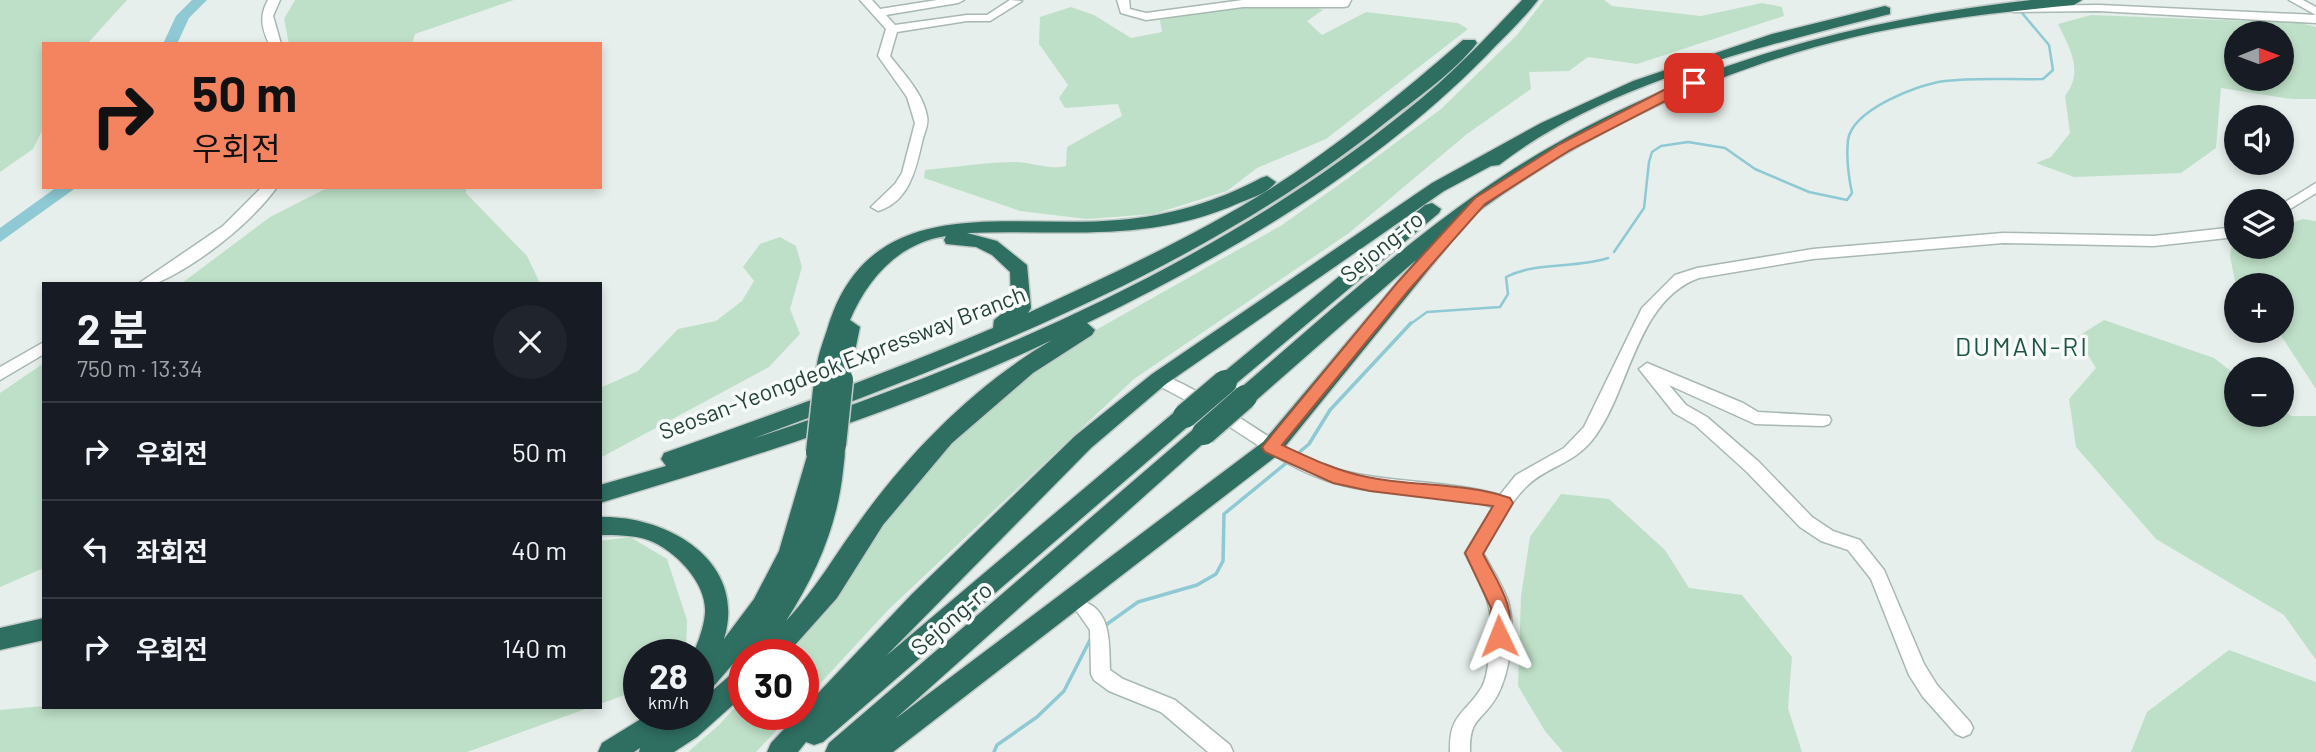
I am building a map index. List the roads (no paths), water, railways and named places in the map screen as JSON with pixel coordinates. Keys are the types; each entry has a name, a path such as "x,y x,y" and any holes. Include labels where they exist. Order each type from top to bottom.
{"highway":[{"name":"Seosan-Yeongdeok Expressway Branch","path":"602,479 664,462 930,363 1136,270 1247,211 1395,108 1513,0"},
{"name":"Seosan-Yeongdeok Expressway Branch","path":"602,493 819,425 945,377 1131,292 1264,220 1413,114 1487,46 1530,0"},
{"name":"Sejong-ro","path":"792,752 1379,250 1502,153 1555,121 1645,82 1728,51 1822,24 1953,0"},
{"name":"Sejong-ro","path":"838,752 1398,264 1480,201 1565,147 1669,93 1823,40 1905,21 2074,0"},
{"path":"759,639 798,580 817,541 828,499 826,449 837,323 854,286 882,256 920,237 962,227 1097,229 1154,223 1202,211 1244,195 1316,152 1470,42"},
{"path":"780,752 921,601 1083,442 1159,379 1438,187 1502,153"},
{"path":"872,752 1278,450 1403,287 1480,201"},
{"path":"785,639 828,591 874,520 915,470 996,390 1060,343 1167,285 1264,220"},
{"path":"834,381 855,312 881,272 909,251 960,239 985,242 1004,253 1020,270 1021,308 1008,322 930,363"},
{"path":"714,668 749,629 775,589 798,539 826,449"},
{"path":"602,526 618,525 663,534 693,555 712,588 718,612 711,639"},
{"path":"0,624 42,614"},
{"path":"0,639 42,629"},
{"path":"714,686 728,675"},
{"path":"611,752 653,730"},
{"path":"652,752 667,730"}],"street":[{"path":"274,0 267,10 267,24 274,42"},
{"path":"866,0 892,29"},
{"path":"877,13 958,0"},
{"path":"1123,0 1125,11 1141,17 1219,4 1272,1 1343,4 1345,0"},
{"path":"2295,0 2316,12"},
{"path":"892,29 967,18 990,18 1016,1"},
{"path":"1983,10 2099,8 2316,19"},
{"path":"878,207 907,182 913,168 915,141 922,121 914,101 884,56 892,29"},
{"path":"2294,202 2316,187"},
{"path":"148,282 223,234 243,218 268,189"},
{"path":"1460,752 1460,727 1468,713 1490,690 1497,669 1501,608 1474,553 1504,503 1522,480 1570,453 1590,430 1647,312 1662,293 1688,276 1741,264 1813,254 2003,238 2143,241 2224,233"},
{"path":"0,374 42,347"},
{"path":"1625,357 1737,407 1755,418 1824,420"},
{"path":"1647,369 1680,409 1701,421 1753,467 1805,522 1827,536 1854,545 1878,575 1923,680 1963,727"},
{"path":"1159,379 1278,450 1333,476 1370,485 1484,496 1504,503"},
{"path":"1085,610 1099,633 1101,674 1116,685 1168,706 1223,752"}],"waterway":[{"path":"171,42 183,16 200,0"},
{"path":"1614,252 1644,208 1649,162 1652,152 1661,146 1688,142 1725,148 1755,169 1809,192 1847,200 1852,193 1848,140 1852,129 1873,109 1903,93 1933,83 1969,79 2043,79 2053,70 2049,45 2022,13"},
{"path":"0,236 66,189"},
{"path":"1409,325 1427,312 1500,307 1508,294 1506,277 1518,272 1608,258"},
{"path":"1296,455 1309,444 1330,410 1409,325"},
{"path":"1103,627 1138,602 1197,585 1216,574 1223,561 1224,514 1290,460"},
{"path":"994,752 997,745 1037,717 1064,691 1092,636"}],"district":[{"name":"DUMAN-RI","path":"2022,345"}]}
